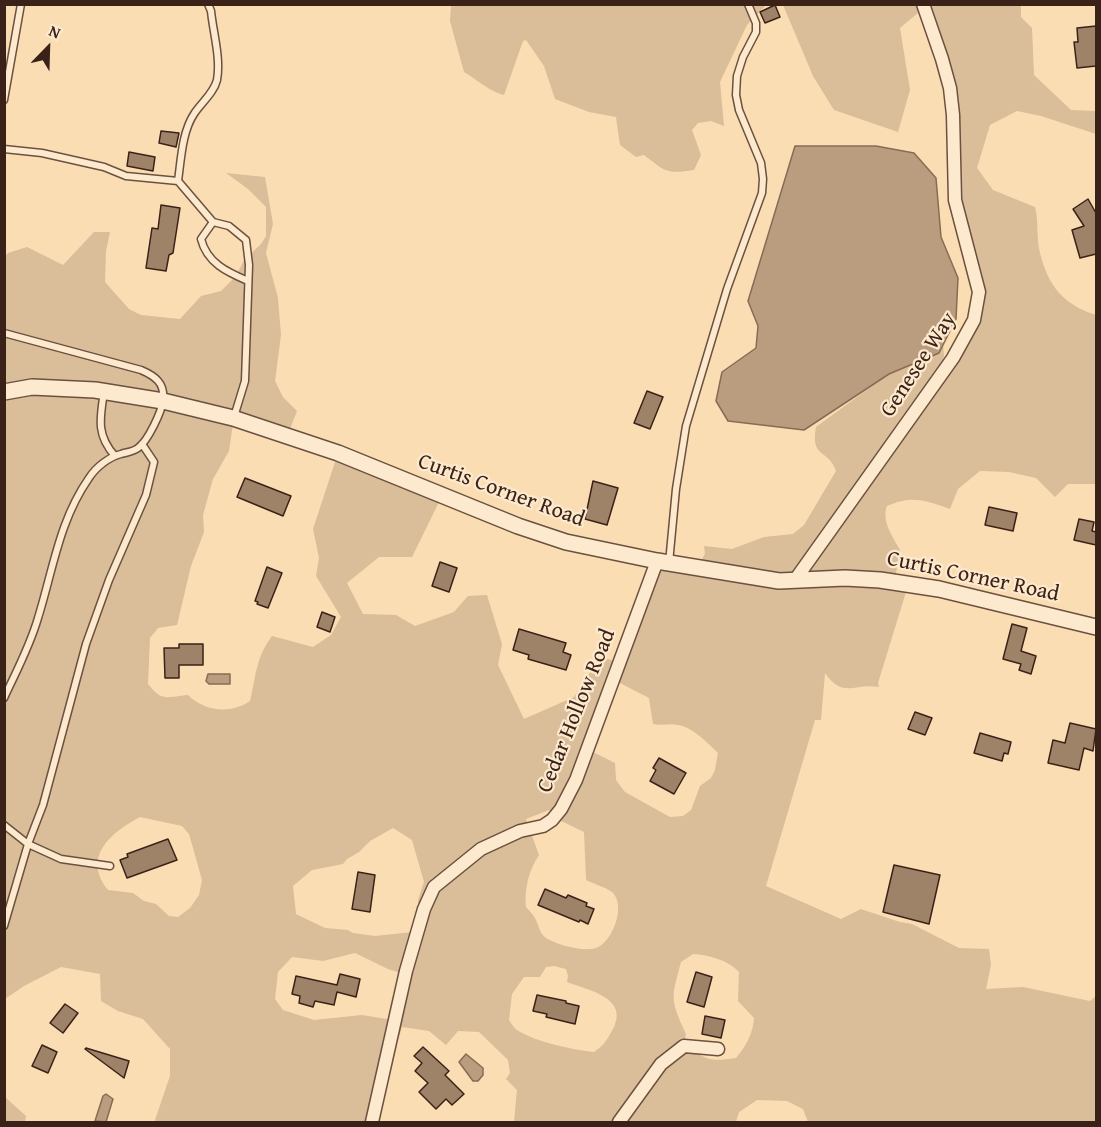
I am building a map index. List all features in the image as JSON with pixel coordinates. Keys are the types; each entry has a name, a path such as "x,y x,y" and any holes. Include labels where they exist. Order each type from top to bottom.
{"street":[{"name":"Genesee Way","path":"795,580 953,358 970,330 977,310 979,291 955,200 950,88 923,4"},
{"name":"Curtis Corner Road","path":"4,392 32,387 68,387 105,391 163,401 233,418 339,453 542,535 566,542 663,562 779,581 869,579 939,589 1096,627"},
{"name":"Cedar Hollow Road","path":"372,1122 406,971 424,909 434,886 481,849 520,831 543,826 561,808 576,780 663,562"},
{"path":"619,1122 661,1064 684,1046 718,1049"}],"lane":[{"path":"4,100 21,4"},
{"path":"178,181 179,166 193,115 204,103 217,82 218,66 211,10 207,4"},
{"path":"663,562 686,426 727,290 762,193 761,164 735,95 737,76 743,57 756,32 756,23 748,4"},
{"path":"4,149 42,153 104,167 126,176 178,181 213,222 229,226 246,240 249,265 245,381 233,418"},
{"path":"213,222 201,239 204,251 215,264 248,281"},
{"path":"4,333 154,375 161,383 163,401 151,432 142,444 137,449 115,456 103,463 76,497 58,539 33,635 4,698"},
{"path":"105,391 100,416 101,432 106,446 115,456"},
{"path":"4,926 28,844 43,805 86,644 109,580 147,495 154,462 142,444"},
{"path":"4,825 28,844 61,859 110,866"}],"shaded area":[{"path":"451,5 766,5 747,25 720,82 724,126 711,121 698,123 692,130 701,155 694,170 677,172 662,168 644,155 636,157 620,145 616,117 589,112 555,99 544,66 526,40 523,41 504,95 488,88 464,72 450,21"},
{"path":"783,5 1021,5 1021,17 1032,28 1034,75 1071,110 1096,111 1096,134 1041,116 1017,111 990,125 977,168 993,190 1035,207 1040,253 1043,265 1053,284 1066,300 1096,315 1096,484 1068,484 1055,497 1036,478 1009,472 980,471 958,489 950,509 918,500 887,506 887,523 900,550 895,579 906,583 906,592 878,683 879,687 843,688 831,681 825,673 821,720 815,720 766,886 841,919 861,909 912,924 959,948 989,949 991,965 986,989 1023,987 1090,1001 1096,996 1096,1122 808,1122 803,1109 787,1101 757,1100 739,1112 736,1122 514,1122 517,1090 506,1079 510,1073 508,1060 479,1032 458,1031 446,1045 429,1031 402,1027 374,1122 156,1122 170,1076 170,1049 143,1019 118,1011 101,1001 100,974 61,967 24,986 5,999 4,257 8,253 27,247 63,265 94,232 110,232 106,251 105,282 129,309 141,315 180,319 201,296 221,291 236,276 244,260 266,236 266,207 248,189 226,173 265,177 273,224 266,253 278,298 281,335 275,381 283,397 297,411 286,439 233,424 229,451 213,479 203,515 204,532 191,566 177,625 158,628 150,638 148,684 161,696 188,695 210,708 235,708 250,701 260,659 272,636 313,647 331,635 341,617 316,576 319,558 313,529 336,459 441,498 412,557 379,557 347,583 363,614 396,615 415,626 454,612 468,596 487,595 502,644 498,665 524,719 574,697 597,662 608,659 624,662 661,569 696,573 705,553 704,546 732,549 764,537 793,534 804,525 836,471 829,459 818,449 815,437 816,427 887,375 929,359 943,343 944,356 941,370 977,312 955,196 954,129 925,7 900,28 910,90 898,132 834,110 813,76","holes":["618,682 649,698 653,724 683,726 700,736 718,753 715,770 711,778 700,786 691,810 683,816 670,817 625,792 616,780 615,763 589,750","549,810 559,820 584,832 586,880 612,892 618,906 616,923 602,945 591,949 570,947 546,938 542,934 526,907 528,880 539,855 526,819","140,817 182,826 189,834 202,880 199,895 190,908 178,917 169,916 156,904 144,901 133,893 108,890 101,878 98,867 99,857 103,847 119,831","393,828 412,840 424,882 418,900 419,929 413,932 375,936 325,928 296,914 293,886 312,870 343,864 370,841","355,953 388,969 410,976 411,982 402,1019 399,1021 362,1015 314,1020 283,1010 275,999 278,972 292,957 323,961","693,954 718,959 739,972 738,1001 754,1018 748,1039 736,1058 713,1060 696,1052 685,1039 686,1034 675,1006 674,992 681,962","546,967 566,969 567,982 603,996 611,1002 617,1017 604,1044 594,1052 576,1049 534,1038 514,1027 509,1020 512,994 524,977 540,977"]},
{"path":"795,146 876,146 914,153 936,178 941,237 958,278 956,319 939,353 889,374 804,430 728,421 716,401 722,372 756,348 758,326 748,301"},
{"path":"208,674 230,674 230,684 209,684 206,681"},
{"path":"466,1054 483,1068 483,1075 478,1081 473,1081 459,1062"},
{"path":"106,1094 113,1099 106,1122 95,1121 103,1096"},
{"path":"4,1096 26,1116 25,1122 5,1122"}],"building":[{"path":"775,5 780,17 765,23 760,12"},
{"path":"1096,26 1096,66 1077,68 1074,42 1078,42 1077,28"},
{"path":"161,131 179,133 176,147 159,143"},
{"path":"129,152 155,157 153,171 127,166"},
{"path":"1088,199 1096,213 1096,254 1080,258 1072,230 1084,226 1073,209"},
{"path":"161,205 180,208 173,253 169,255 166,271 146,268 152,228 158,229"},
{"path":"647,391 663,397 650,429 634,423"},
{"path":"245,478 291,496 283,516 237,497"},
{"path":"593,481 618,488 607,525 585,519"},
{"path":"989,507 1017,513 1013,531 985,525"},
{"path":"1079,519 1094,522 1092,531 1096,532 1096,545 1074,540"},
{"path":"440,562 457,568 449,592 432,586"},
{"path":"267,567 282,573 268,608 255,601"},
{"path":"322,612 335,617 330,632 317,627"},
{"path":"1012,624 1027,628 1021,651 1036,656 1031,674 1019,670 1021,664 1003,659"},
{"path":"519,629 566,643 563,652 571,655 566,670 528,659 529,655 513,650"},
{"path":"179,644 203,644 203,665 179,665 179,678 165,678 164,648 179,648"},
{"path":"915,712 932,718 925,735 908,729"},
{"path":"1070,723 1096,729 1093,751 1084,748 1079,770 1048,763 1053,740 1065,743"},
{"path":"980,733 1011,742 1008,754 1004,753 1002,761 974,753"},
{"path":"659,758 686,773 674,794 650,781 656,770 653,768"},
{"path":"168,839 177,860 127,878 120,860 128,857 127,854"},
{"path":"894,865 940,875 929,924 883,912"},
{"path":"358,872 375,875 370,912 352,909"},
{"path":"545,889 566,898 568,895 587,903 586,906 594,909 588,924 538,905"},
{"path":"696,972 712,977 704,1007 687,1002"},
{"path":"340,974 360,979 356,997 337,992 334,1005 315,1001 313,1007 299,1003 300,996 292,994 296,976 337,985"},
{"path":"537,995 579,1006 575,1024 546,1017 547,1014 533,1011"},
{"path":"65,1004 78,1013 63,1033 50,1023"},
{"path":"705,1016 725,1020 721,1038 702,1034"},
{"path":"42,1045 57,1052 48,1073 32,1066"},
{"path":"423,1047 449,1071 445,1075 464,1094 452,1105 446,1099 436,1109 419,1092 428,1083 415,1071 422,1063 414,1056"},
{"path":"85,1049 129,1061 124,1078"}]}
